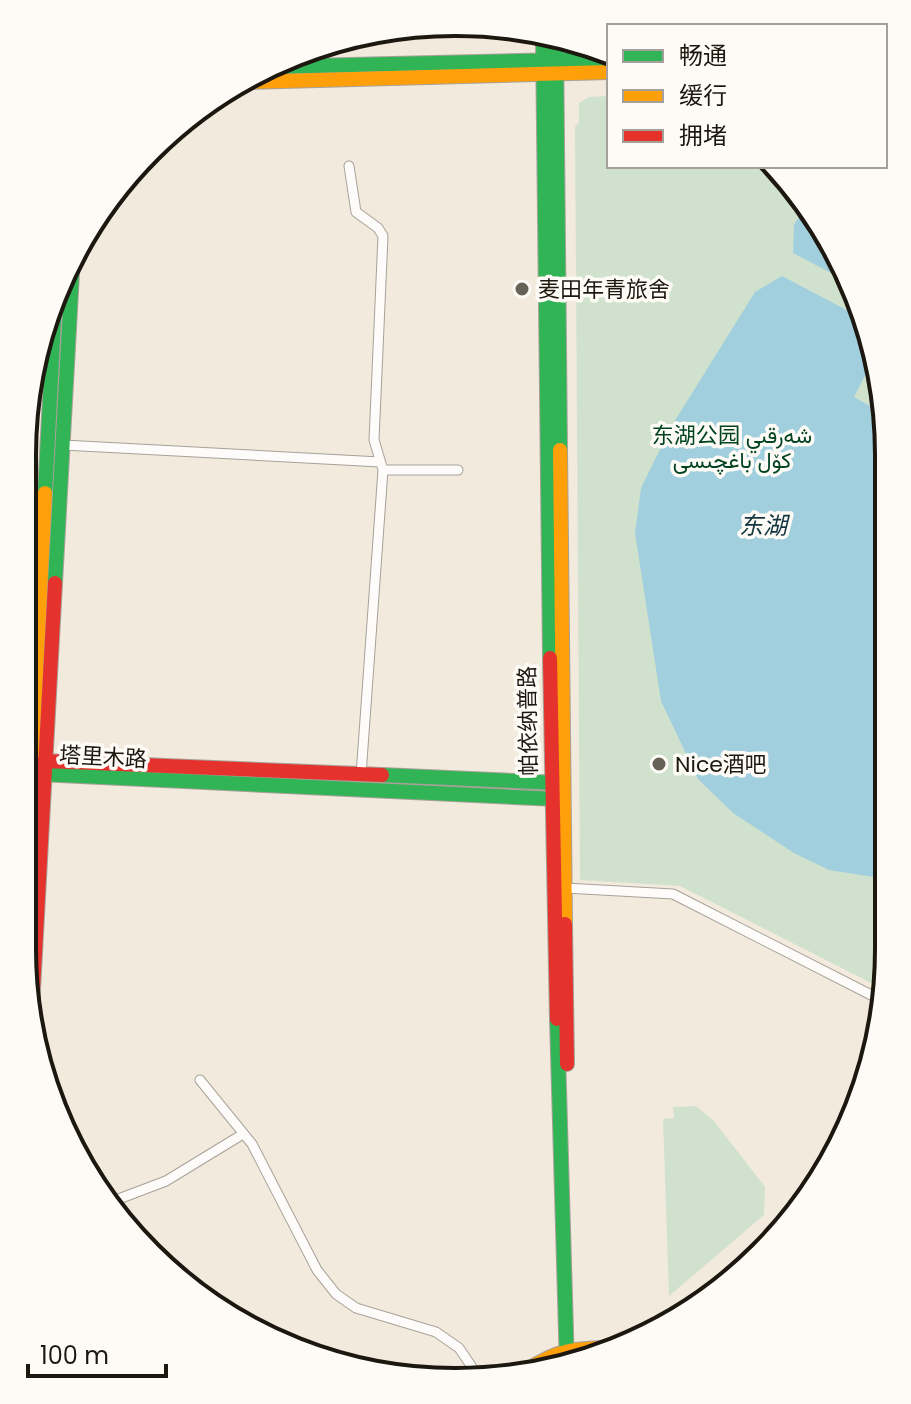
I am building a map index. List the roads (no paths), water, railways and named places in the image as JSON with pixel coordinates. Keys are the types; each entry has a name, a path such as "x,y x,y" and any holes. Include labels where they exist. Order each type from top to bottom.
{"main road":[{"path":"545,46 551,67"},
{"path":"551,67 555,48"},
{"path":"267,81 551,67 597,61"},
{"path":"300,66 551,67 607,72"},
{"name":"帕依纳普路","path":"551,67 558,799 570,1352"},
{"path":"36,817 71,288"},
{"path":"36,902 54,334"},
{"name":"塔里木路","path":"41,769 361,775 558,783"},
{"name":"塔里木路","path":"41,769 558,799"},
{"name":"帕依纳普路","path":"558,799 565,888 570,1352"}],"street":[{"path":"349,166 356,212 378,228 383,236 374,440 382,466 361,775"},
{"path":"63,445 458,470"},
{"path":"565,888 673,894 872,995"},
{"path":"200,1080 252,1144 317,1270 336,1294 356,1308 436,1332 459,1348 472,1367"},
{"path":"119,1199 166,1181 243,1134"}],"water":[{"path":"800,216 834,275 793,253 794,225"},
{"name":"东湖","path":"782,276 849,311 867,372 854,397 872,407 874,428 875,877 829,870 794,853 733,813 698,779 661,701 635,533 641,488 671,427 755,292"}],"place":[{"name":"麦田年青旅舍","path":"522,289"},
{"name":"Nice酒吧","path":"659,764"}],"park label":[{"name":"东湖公园 شەرقىي كۆل باغچىسى","path":"732,448"}]}
